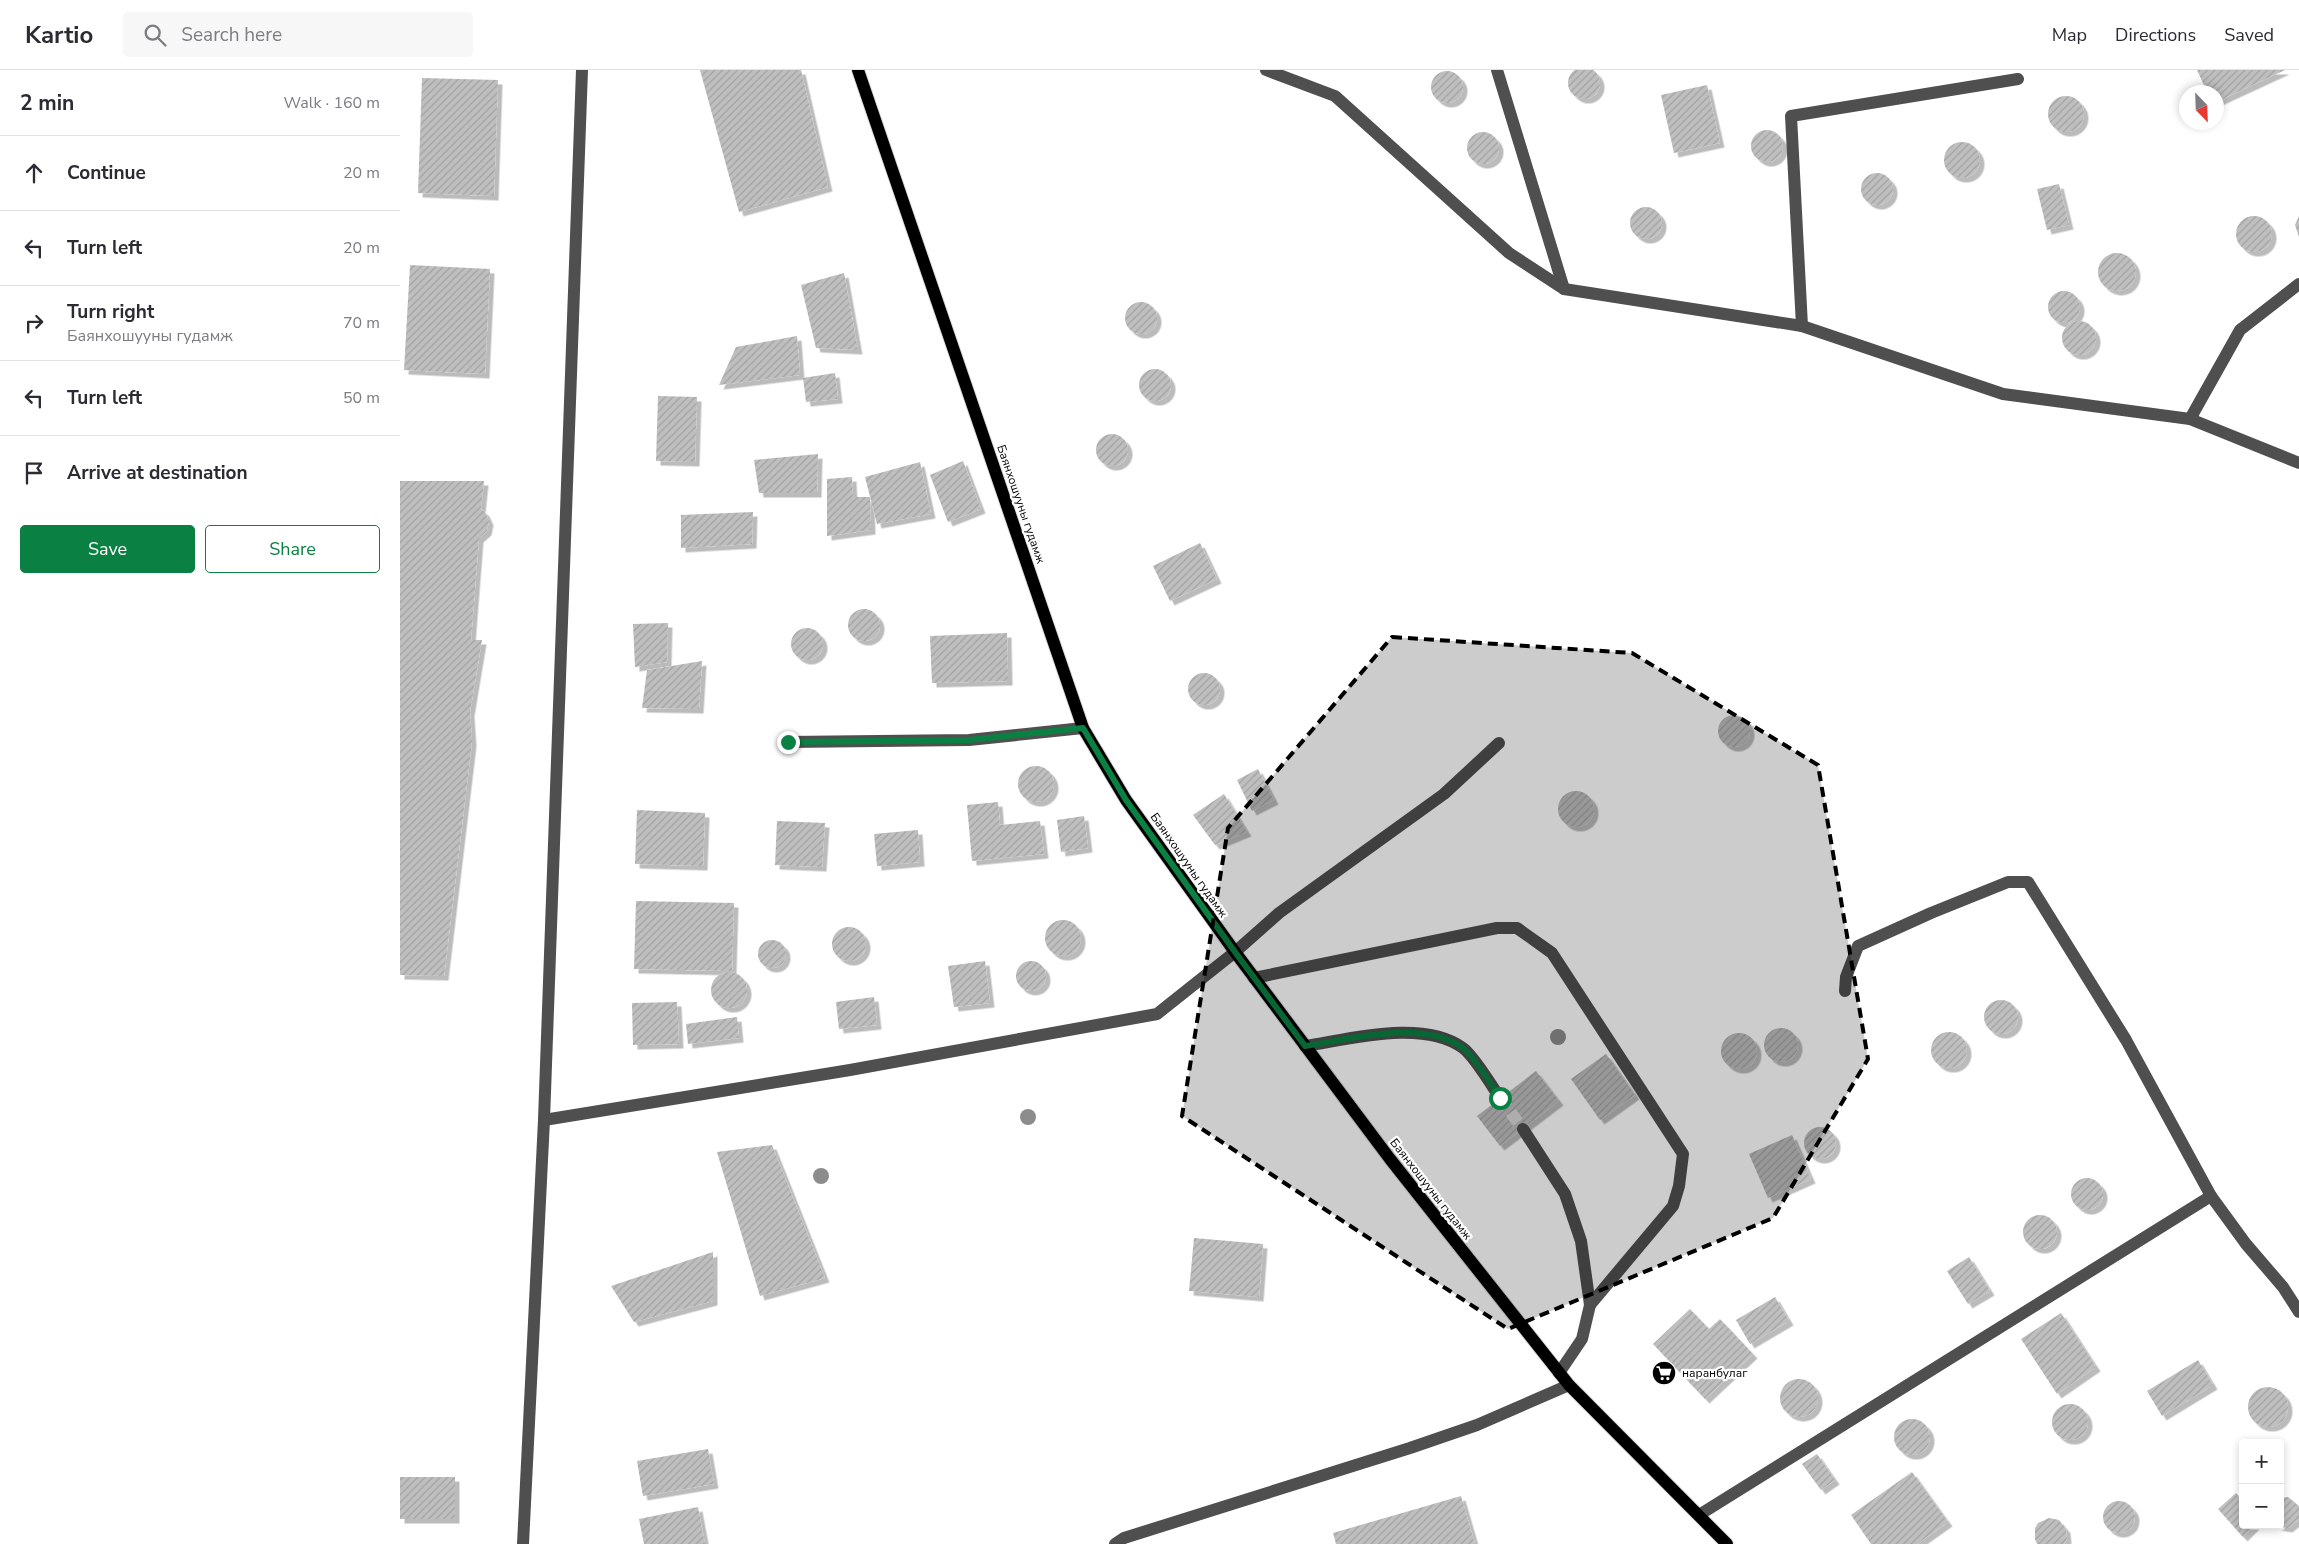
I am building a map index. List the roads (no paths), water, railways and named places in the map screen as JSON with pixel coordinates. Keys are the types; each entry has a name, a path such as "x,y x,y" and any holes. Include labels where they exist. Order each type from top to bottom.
{"main road":[{"name":"Баянхошууны гудамж","path":"858,70 1083,728 1126,800 1254,978 1390,1159 1569,1385 1727,1544"}],"street":[{"path":"523,1544 544,1120 582,70"},
{"path":"1266,70 1335,96 1509,253 1564,288 1802,326 2003,394 2190,419 2299,463"},
{"path":"1497,70 1564,288"},
{"path":"1802,326 1791,116 2018,79"},
{"path":"2190,419 2240,330 2299,284"},
{"path":"788,742 969,740 1083,728"},
{"path":"544,1120 850,1070 1157,1014 1279,914 1444,794 1499,743"},
{"path":"1845,991 1846,977 1858,946 1930,912 2008,882 2028,882 2126,1040 2211,1196 2246,1244 2283,1288 2299,1312"},
{"path":"1254,978 1497,928 1517,928 1552,953 1683,1154 1679,1186 1672,1206 1590,1305"},
{"path":"1305,1046 1399,1032 1439,1036 1464,1049 1500,1098"},
{"path":"1523,1129 1565,1194 1580,1241 1590,1305 1582,1339 1559,1373"},
{"path":"1699,1515 2211,1196"},
{"path":"1115,1544 1124,1538 1419,1445 1476,1424 1569,1385"}],"tunnel":[{"path":"1500,1098 1523,1129"}],"place":[{"name":"наранбулаг","path":"1664,1373"}]}
